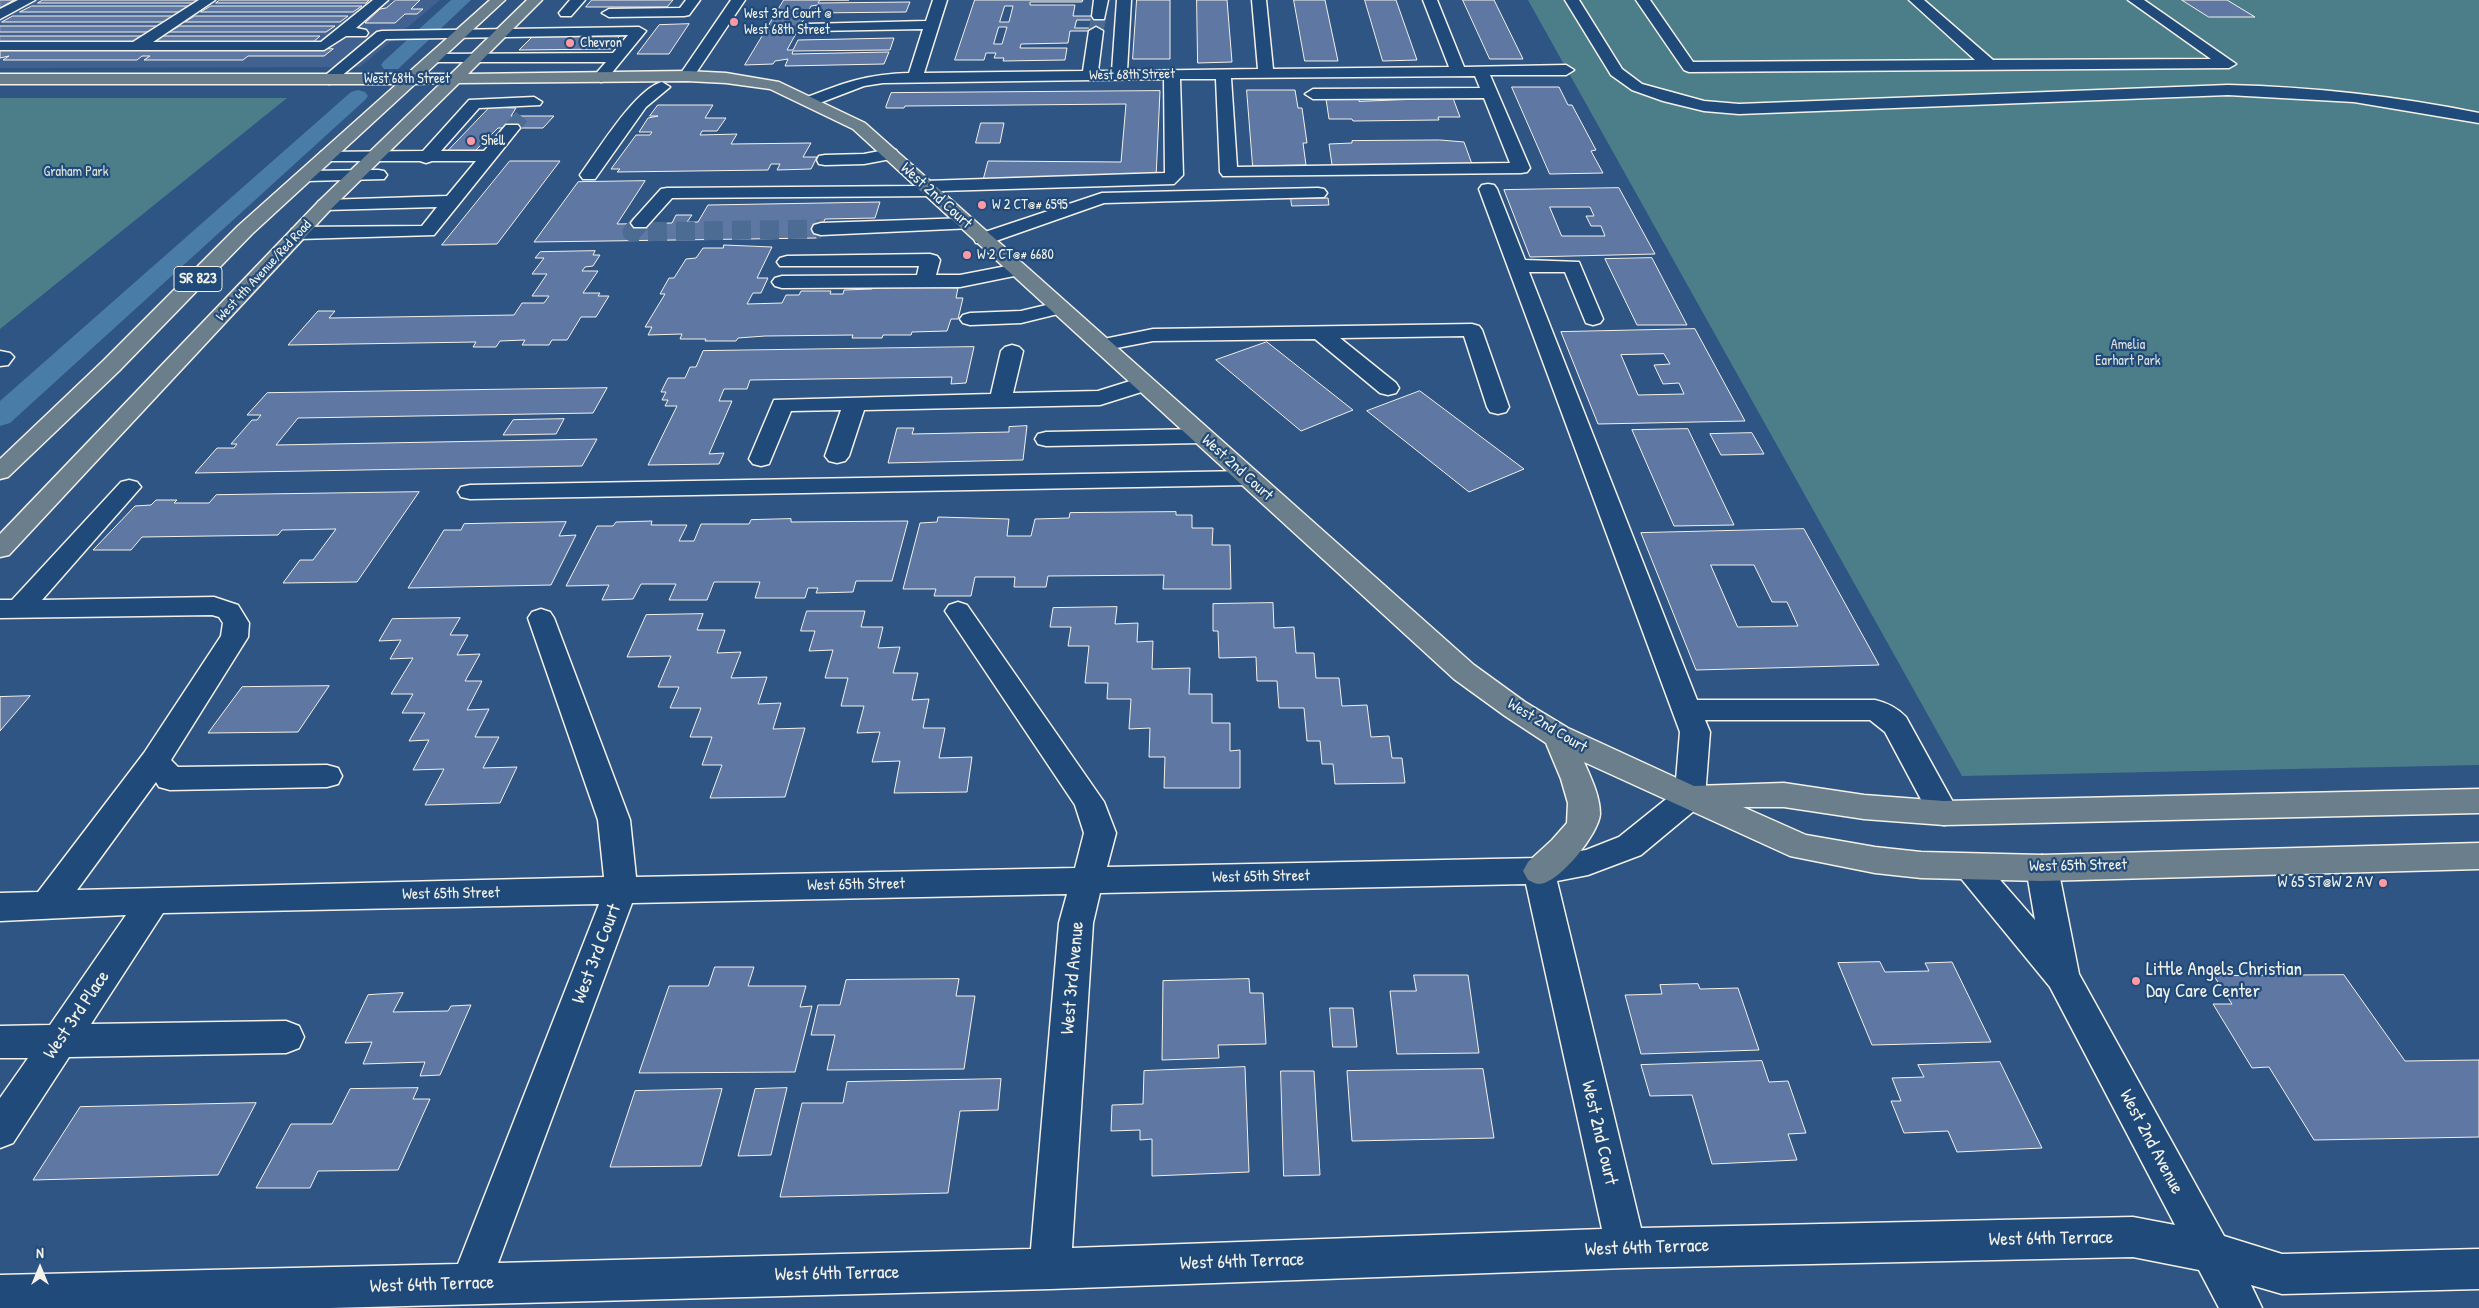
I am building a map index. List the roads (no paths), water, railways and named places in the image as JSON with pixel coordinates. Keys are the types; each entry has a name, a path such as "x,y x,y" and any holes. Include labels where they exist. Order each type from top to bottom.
{"main road":[{"name":"SR 823","path":"0,472 111,366 245,230 498,0"},
{"name":"West 4th Avenue/Red Road","path":"0,549 325,205 373,157 521,14 540,9"},
{"name":"West 68th Street","path":"0,90 405,84 526,78 687,76 726,78 774,85 811,101"},
{"name":"West 68th Street","path":"0,79 329,79 405,84"},
{"name":"West 68th Street","path":"448,83 544,88 726,87 811,101"},
{"name":"West 2nd Court","path":"811,101 859,126 1142,384 1464,672 1515,709 1558,736 1690,796"},
{"path":"1538,871 1571,841 1583,823 1579,787 1558,736"},
{"path":"1690,796 1784,794 1864,807 1944,813 2479,801"},
{"name":"West 65th Street","path":"1690,796 1801,847 1875,860 1970,867 2042,868 2479,856"}],"street":[{"path":"0,15 28,0"},
{"path":"136,46 208,0"},
{"path":"0,46 324,46 381,0"},
{"path":"566,13 578,0"},
{"path":"540,9 566,13 684,12 693,0"},
{"path":"687,76 738,0"},
{"path":"915,77 940,0"},
{"path":"1099,16 1101,0"},
{"path":"1119,75 1124,0"},
{"path":"1259,0 1266,73"},
{"path":"1430,0 1458,71"},
{"path":"1572,0 1616,72 1637,87 1669,98 1704,106 1739,109 2268,90 2362,99 2479,118"},
{"path":"1643,0 1690,67 2227,63"},
{"path":"1916,0 1988,65"},
{"path":"2136,0 2268,90"},
{"path":"482,15 521,14"},
{"path":"812,27 932,25"},
{"path":"343,32 382,35 639,31 601,77"},
{"path":"1090,75 1096,31"},
{"path":"329,79 382,35"},
{"path":"526,78 544,57"},
{"path":"435,58 617,57"},
{"path":"1223,74 1229,172 1521,168 1480,70"},
{"name":"West 68th Street","path":"811,101 860,82 915,77 1566,70"},
{"path":"640,223 667,193 928,189 1168,180 1174,175 1172,74"},
{"path":"589,175 640,104 662,87"},
{"path":"299,233 427,231 544,88"},
{"path":"1313,94 1489,93"},
{"path":"426,158 475,103 534,102"},
{"path":"825,160 864,159 890,154"},
{"path":"327,156 426,158 489,156"},
{"path":"306,176 395,175"},
{"path":"454,175 474,175"},
{"path":"1488,189 1695,732 1690,796"},
{"path":"821,229 975,232 1102,198 1318,193"},
{"path":"325,205 453,201"},
{"path":"787,262 930,260 925,281"},
{"path":"1518,266 1572,266 1593,319"},
{"path":"782,282 960,281 1018,270"},
{"path":"970,319 1021,317 1059,308"},
{"path":"1101,345 1153,334 1318,330 1472,330 1498,407"},
{"path":"1318,330 1388,388"},
{"path":"1001,400 1012,351"},
{"path":"761,459 782,405 1100,398 1142,384"},
{"path":"837,456 855,404"},
{"path":"1046,439 1201,436"},
{"path":"470,492 1248,478"},
{"path":"9,609 129,487"},
{"path":"9,609 214,606 228,610 236,623 234,637 155,761 47,905"},
{"name":"West 3rd Avenue","path":"958,611 1088,802 1100,833 1076,923 1050,1269"},
{"name":"West 3rd Court","path":"470,1284 621,890 614,820 541,618"},
{"path":"1687,710 1875,710 1888,717 1896,725 1944,813"},
{"path":"155,761 170,779 327,776"},
{"name":"West 65th Street","path":"0,907 154,900 1538,871 1588,862 1630,846 1690,796"},
{"name":"West 2nd Avenue","path":"1970,867 2062,976 2209,1252 2241,1308"},
{"name":"West 2nd Avenue","path":"2042,868 2062,976"},
{"name":"West 2nd Court","path":"1538,871 1626,1248"},
{"name":"West 3rd Place","path":"0,1130 154,900"},
{"path":"0,1042 286,1037"},
{"name":"West 64th Terrace","path":"0,1296 1050,1269 1626,1248 2133,1237 2209,1252 2282,1274 2479,1269"}],"waterway":[{"path":"391,65 462,0"},
{"path":"0,417 358,96"}],"tunnel":[{"path":"1096,31 1099,16"},
{"path":"512,128 522,116"},
{"path":"640,223 632,232 821,229"}],"place":[{"name":"West 3rd Court @ West 68th Street","path":"734,22"},
{"name":"Chevron","path":"570,43"},
{"name":"Shell","path":"471,141"},
{"name":"W 2 CT@# 6595","path":"982,205"},
{"name":"W 2 CT@# 6680","path":"967,255"},
{"name":"W 65 ST@W 2 AV","path":"2383,883"},
{"name":"Little Angels Christian Day Care Center","path":"2136,981"}],"park label":[{"name":"Graham Park","path":"76,172"},
{"name":"Amelia Earhart Park","path":"2128,354"}]}
